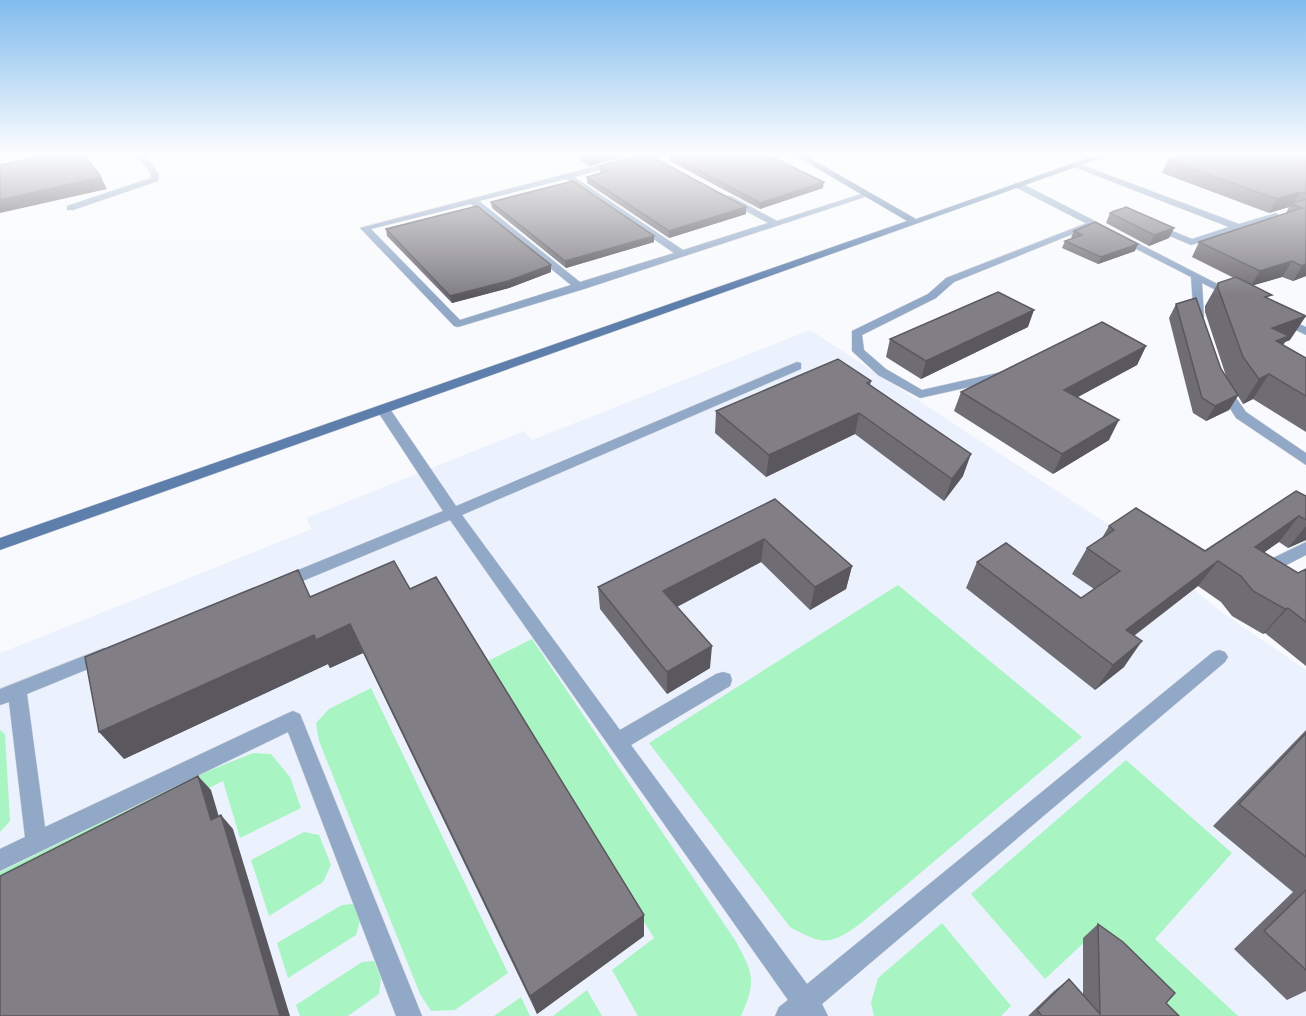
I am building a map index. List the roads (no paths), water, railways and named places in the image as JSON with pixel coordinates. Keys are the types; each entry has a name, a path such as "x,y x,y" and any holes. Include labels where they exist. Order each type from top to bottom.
{"main road":[{"path":"877,200 915,222"},
{"path":"0,544 975,200"}],"street":[{"path":"70,208 92,200"},
{"path":"603,200 683,254"},
{"path":"733,200 776,224"},
{"path":"580,287 472,201 365,228 458,324 580,287 850,200"},
{"path":"1048,200 1238,297"},
{"path":"1169,200 1240,228"},
{"path":"1116,211 1191,242 1282,214"},
{"path":"1017,373 920,394 882,372 858,351 856,333 932,296 950,280 1093,223"},
{"path":"1196,276 1197,312 1203,333"},
{"path":"1268,312 1306,332"},
{"path":"268,588 453,513 797,366"},
{"path":"1217,373 1220,384 1240,415 1306,460"},
{"path":"382,409 453,513 810,1009"},
{"path":"1267,568 1306,548"},
{"path":"36,842 9,694 116,650"},
{"path":"788,1016 810,1009 1219,657"},
{"path":"618,742 723,680"},
{"path":"0,860 293,720 410,1016"}]}
